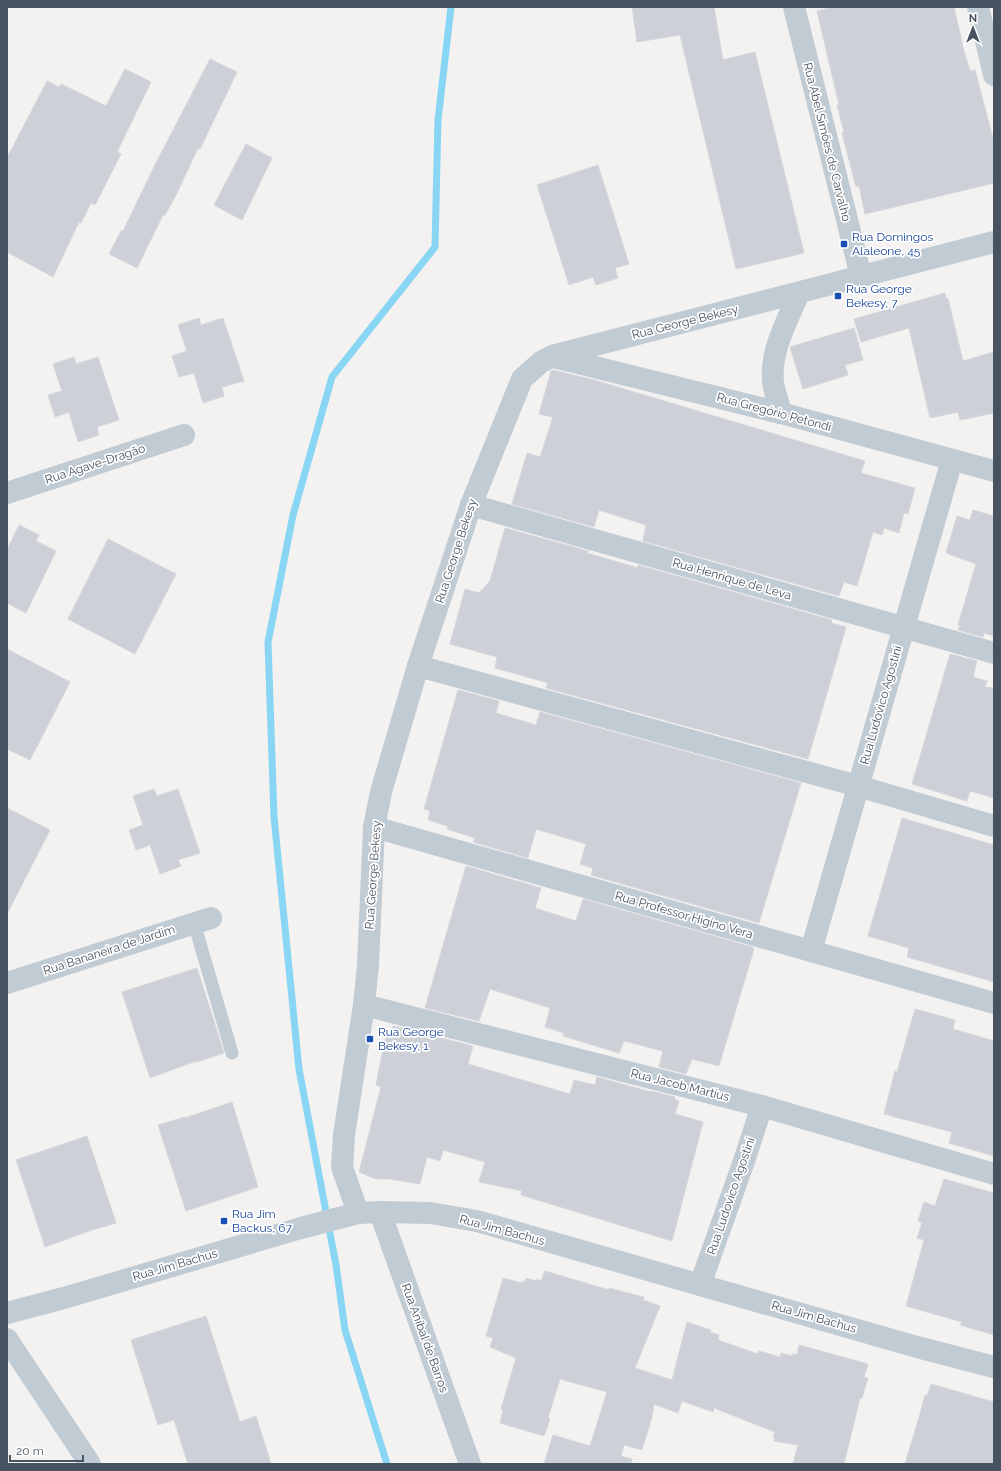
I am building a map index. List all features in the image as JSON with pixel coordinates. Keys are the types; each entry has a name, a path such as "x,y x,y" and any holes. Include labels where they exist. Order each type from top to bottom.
{"street":[{"name":"Rua Abel Simões de Carvalho","path":"794,7 861,276"},
{"path":"978,7 994,75"},
{"name":"Rua George Bekesy","path":"358,1213 342,1167 344,1135 364,1005 368,964 374,827 381,792 418,666 471,505 522,379 541,362 552,356 994,242"},
{"path":"781,413 773,384 775,354 799,293"},
{"name":"Rua Gregório Petondi","path":"552,356 781,413 994,471"},
{"name":"Rua Agave-Dragão","path":"7,493 184,435"},
{"name":"Rua Ludovico Agostini","path":"811,951 952,460"},
{"name":"Rua Henrique de Leva","path":"471,505 994,653"},
{"path":"418,666 858,786 994,826"},
{"name":"Rua Professor Higino Vera","path":"374,827 994,1003"},
{"name":"Rua Bananeira de Jardim","path":"7,983 202,921"},
{"name":"Rua Jacob Martius","path":"364,1005 762,1106 994,1174"},
{"name":"Rua Ludovico Agostini","path":"700,1285 762,1106"},
{"name":"Rua Aníbal de Barros","path":"380,1212 470,1464"},
{"name":"Rua Jim Bachus","path":"7,1313 358,1213 430,1213 477,1222 917,1347 994,1367"},
{"path":"7,1339 90,1464"}],"lane":[{"path":"202,921 232,1053"}],"building":[{"path":"632,7 714,7 723,60 755,52 804,253 736,269 680,35 637,42"},
{"path":"834,7 954,7 964,51 970,71 975,70 994,142 994,183 865,214 859,186 856,187 842,133 844,132 837,105 839,105 817,11"},
{"path":"210,59 237,72 200,149 198,148 177,193 165,215 163,215 137,268 109,254 121,231 123,231 156,163"},
{"path":"125,69 151,82 117,152 121,154 95,205 91,203 81,223 79,222 53,277 7,252 7,158 47,81 59,87 61,84 106,106"},
{"path":"246,144 272,158 242,220 214,205"},
{"path":"598,165 629,264 615,268 618,278 596,285 593,277 569,285 537,185"},
{"path":"945,293 946,298 948,299 963,361 994,352 994,413 960,420 958,412 930,418 909,328 861,342 854,319"},
{"path":"199,318 201,325 223,318 244,381 222,387 224,396 203,403 194,373 179,377 172,356 187,351 178,325"},
{"path":"854,328 863,360 845,365 848,375 803,389 790,347"},
{"path":"74,357 76,364 98,357 119,420 97,427 99,435 78,442 69,412 55,417 48,395 62,391 53,364"},
{"path":"553,370 594,380 865,461 861,473 915,488 908,514 904,513 899,533 884,528 882,535 873,532 857,586 844,582 839,596 643,541 646,525 599,510 594,527 512,504 527,453 540,457 553,417 539,414 551,371"},
{"path":"973,510 994,516 994,636 984,633 983,637 958,630 960,626 958,625 976,564 946,553 957,516 970,520"},
{"path":"19,525 39,535 36,541 56,551 26,613 7,603 7,550"},
{"path":"505,528 588,551 587,553 638,568 638,565 832,620 831,623 846,627 808,759 546,688 548,683 495,668 497,657 450,644 465,589 479,593 490,581"},
{"path":"108,539 176,574 135,654 68,619"},
{"path":"7,649 70,682 30,760 7,749"},
{"path":"950,654 977,661 973,677 987,681 985,687 994,688 994,798 970,791 967,801 912,784"},
{"path":"458,690 499,701 496,713 536,725 540,712 801,783 759,923 591,875 592,868 580,864 586,844 536,829 528,858 473,842 475,838 447,829 448,826 428,820 430,811 424,809"},
{"path":"154,789 157,796 178,789 200,853 178,860 181,866 160,874 150,845 136,850 129,830 143,825 133,796"},
{"path":"7,808 50,830 7,914"},
{"path":"902,818 994,845 994,982 907,957 909,948 868,936"},
{"path":"466,866 541,888 535,908 576,921 583,899 752,947 754,949 719,1066 692,1059 686,1074 659,1067 663,1051 624,1041 619,1053 563,1036 564,1033 545,1027 550,1008 490,989 479,1021 425,1008"},
{"path":"197,968 224,1053 197,1062 196,1061 150,1078 122,992"},
{"path":"915,1009 955,1020 953,1029 994,1041 994,1156 949,1143 952,1132 884,1114 895,1071 897,1072"},
{"path":"394,1026 473,1046 468,1064 570,1094 574,1080 595,1085 597,1077 675,1097 674,1099 679,1101 675,1114 703,1122 672,1241 521,1195 522,1191 479,1182 485,1162 443,1150 440,1161 427,1157 420,1184 390,1179 376,1179 359,1172 381,1087 376,1085 384,1043 388,1032"},
{"path":"232,1102 258,1187 186,1211 158,1125 185,1118"},
{"path":"87,1136 116,1223 45,1247 16,1160"},
{"path":"944,1179 994,1193 994,1335 960,1325 962,1322 906,1306 924,1240 917,1238 922,1223 918,1221 924,1202 935,1206"},
{"path":"545,1271 609,1290 609,1288 644,1297 643,1300 660,1306 635,1368 672,1380 687,1322 711,1330 710,1332 719,1335 718,1340 758,1354 759,1351 780,1357 781,1353 792,1356 792,1354 797,1355 799,1345 868,1364 864,1377 868,1378 862,1398 860,1398 844,1464 793,1464 798,1445 774,1441 775,1438 773,1438 775,1432 714,1408 713,1412 682,1401 678,1413 654,1404 652,1417 642,1450 624,1445 621,1456 632,1459 631,1464 544,1464 553,1435 590,1446 607,1392 560,1379 544,1436 500,1423 503,1410 501,1409 516,1358 490,1347 493,1338 486,1336 503,1278 522,1283 522,1281 525,1282 526,1278 541,1281"},
{"path":"206,1316 240,1422 256,1416 271,1464 188,1464 174,1420 158,1425 131,1340"},
{"path":"931,1384 994,1402 994,1464 905,1464 925,1395 927,1396"}],"waterway":[{"path":"387,1464 345,1330 336,1265 299,1069 274,817 268,642 293,515 332,377 435,247 438,120 451,7"}],"place":[{"name":"Rua Domingos Alaleone, 45","path":"844,244"},
{"name":"Rua George Bekesy, 7","path":"838,296"},
{"name":"Rua George Bekesy, 1","path":"370,1039"},
{"name":"Rua Jim Backus, 67","path":"224,1221"}]}
